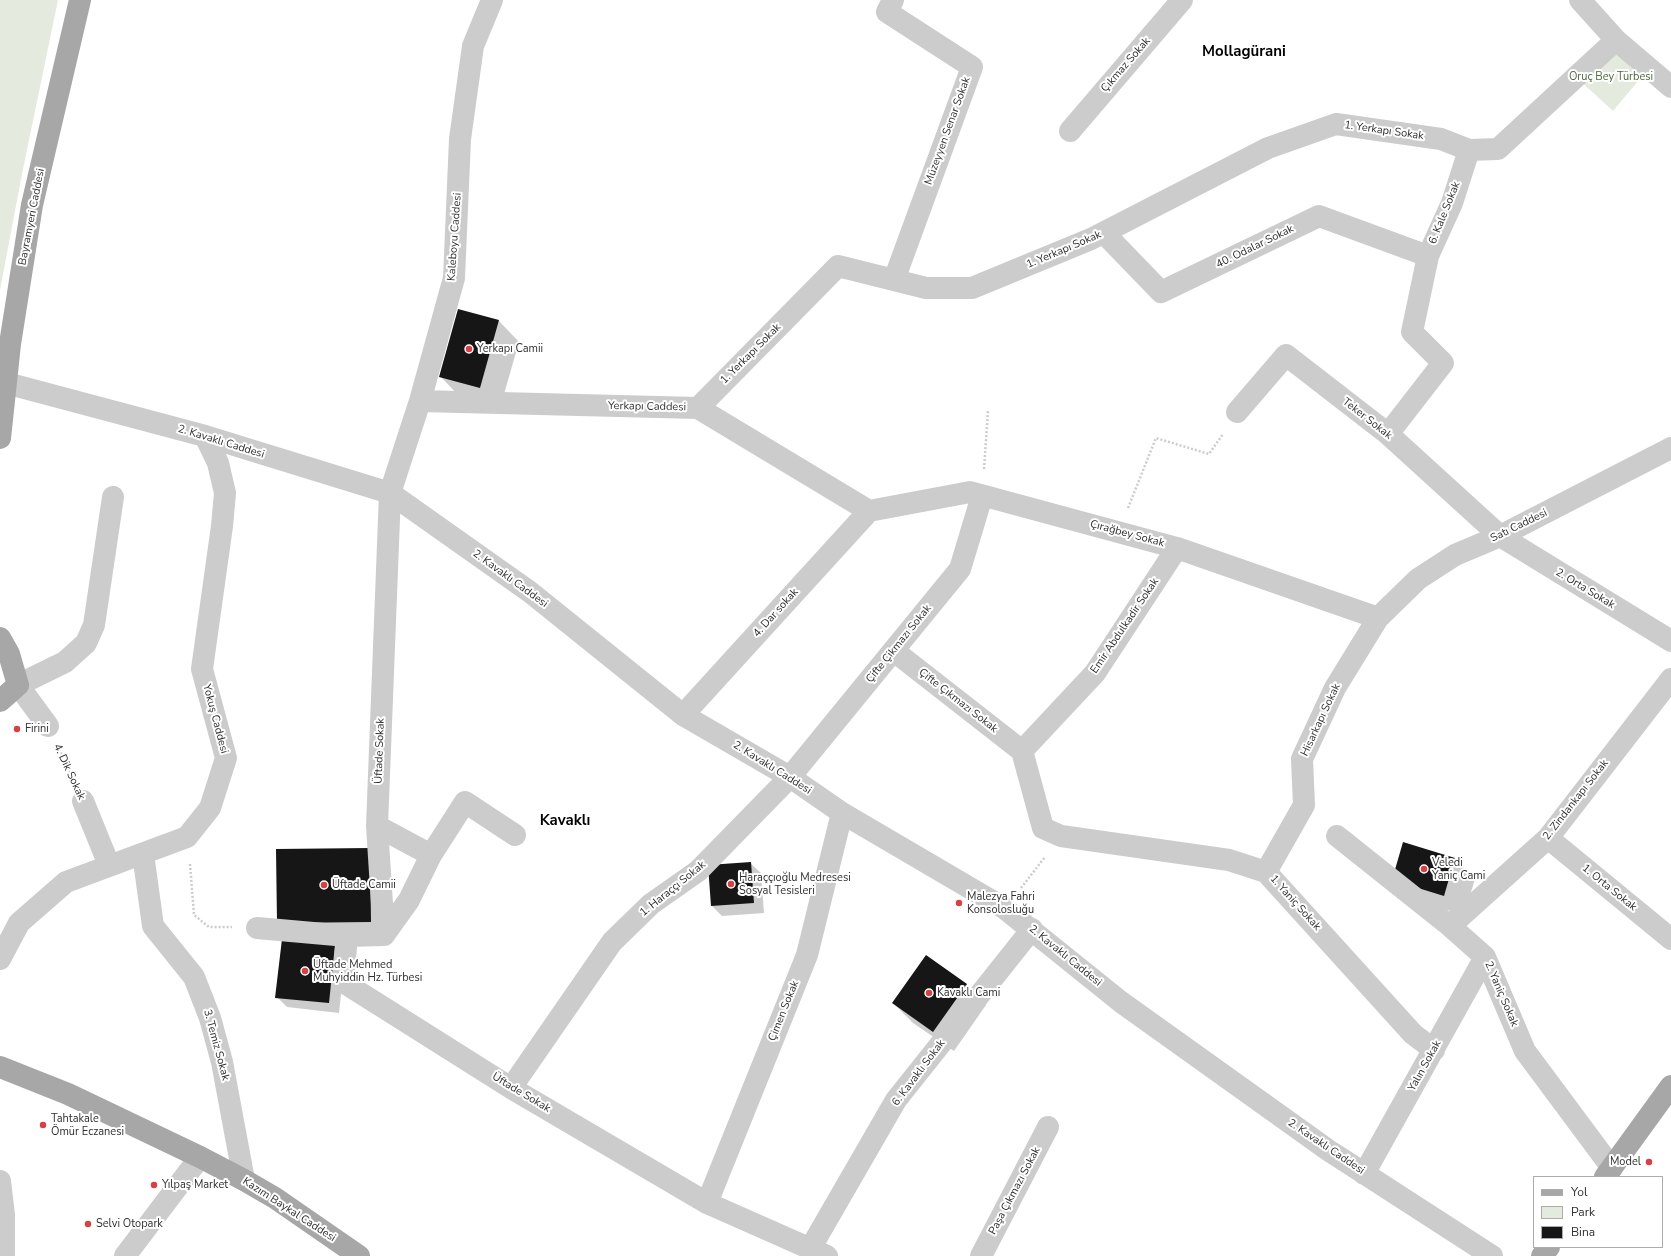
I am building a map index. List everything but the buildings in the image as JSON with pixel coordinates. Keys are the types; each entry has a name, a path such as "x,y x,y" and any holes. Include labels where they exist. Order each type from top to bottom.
{"main road":[{"name":"Bayramyeri Caddesi","path":"0,438 10,344 32,205 80,0"},
{"path":"0,638 9,654 18,685 0,701"},
{"name":"Kazım Baykal Caddesi","path":"0,1067 68,1094 200,1157 244,1180 275,1198 359,1256"},
{"path":"1608,1173 1671,1086"},
{"path":"1542,1256 1548,1248"}],"street":[{"name":"Kaleboyu Caddesi","path":"390,494 420,401 454,278 460,139 473,46 492,0"},
{"name":"Müzeyyen Senar Sokak","path":"893,0 887,12 972,67 894,280"},
{"name":"Çıkmaz Sokak","path":"1070,131 1182,0"},
{"path":"1580,0 1616,40 1671,87"},
{"path":"1469,150 1498,149 1616,40"},
{"name":"1. Yerkapı Sokak","path":"698,408 838,266 926,288 972,288 1104,233 1268,148 1336,124 1441,139 1469,150"},
{"name":"6. Kale Sokak","path":"1388,434 1442,363 1412,332 1428,256 1452,204 1469,150"},
{"name":"40. Odalar Sokak","path":"1104,233 1161,292 1319,216 1428,256"},
{"name":"Teker Sokak","path":"1237,412 1286,356 1388,434 1500,536"},
{"name":"2. Kavaklı Caddesi","path":"6,383 205,436 390,494 530,592 683,715 790,777 842,813 1004,908 1121,1002 1328,1150 1492,1256"},
{"name":"Yerkapı Caddesi","path":"420,401 698,408 869,511"},
{"name":"Yokuş Caddesi","path":"0,960 20,923 66,882 187,837 210,808 226,758 202,669 222,526 225,493 218,463 205,436"},
{"name":"Satı Caddesi","path":"1378,618 1418,579 1455,555 1500,536 1671,448"},
{"name":"Çırağbey Sokak","path":"869,511 970,492 1119,531 1177,548 1378,618"},
{"name":"Üftade Sokak","path":"384,935 377,826 390,494"},
{"name":"Çifte Çikmazı Sokak","path":"790,777 960,569 982,496"},
{"path":"48,726 18,685 65,662 86,643 94,625 113,497"},
{"name":"4. Dar sokak","path":"683,715 869,511"},
{"name":"2. Orta Sokak","path":"1500,536 1671,641"},
{"name":"Emir Abdulkadir Sokak","path":"1022,751 1095,673 1177,548"},
{"name":"Hisarkapı Sokak","path":"1266,872 1304,805 1302,759 1335,688 1378,618"},
{"name":"Çifte Çıkmazı Sokak","path":"894,651 1022,751"},
{"name":"2. Zindankapı Sokak","path":"1450,926 1548,838 1671,679"},
{"path":"1022,751 1043,828 1062,836"},
{"name":"1. Haraççı Sokak","path":"511,1088 612,942 651,904 698,871 790,777"},
{"name":"4. Dik Sokak","path":"83,801 109,865"},
{"path":"256,928 347,936 384,935 408,900 431,855 465,802 515,835"},
{"name":"Çimen Sokak","path":"706,1203 807,955 842,813"},
{"path":"377,826 431,855"},
{"name":"1. Yaniç Sokak","path":"1062,836 1229,860 1266,872 1412,1034 1434,1050"},
{"name":"2. Yaniç Sokak","path":"1337,836 1450,926 1485,957 1525,1051 1608,1173"},
{"name":"1. Orta Sokak","path":"1548,838 1671,939"},
{"name":"3. Temiz Sokak","path":"143,854 153,926 194,977 210,1018 222,1062 244,1180"},
{"name":"6. Kavaklı Sokak","path":"818,1252 896,1100 1032,929"},
{"name":"Üftade Sokak","path":"347,936 343,982 511,1088 706,1203 818,1252"},
{"name":"Yalın Sokak","path":"1364,1174 1485,957"},
{"name":"Paşa Çıkmazı Sokak","path":"981,1256 1048,1127"},
{"path":"125,1256 200,1157"},
{"path":"0,1181 4,1215 4,1256"}],"path":[{"path":"982,496 988,411"},
{"path":"1119,531 1156,438 1209,454 1237,412"},
{"name":"4. Dik Sokak","path":"48,726 83,801"},
{"path":"1004,908 1062,836"},
{"path":"170,843 188,850 194,915 209,927 256,928"}],"green space":[{"path":"0,0 58,0 0,290"},
{"name":"Oruç Bey Türbesi","path":"1616,40 1649,68 1613,111 1576,77"}],"place":[{"name":"Yerkapı Camii","path":"469,349"},
{"name":"Firini","path":"17,729"},
{"name":"Veledi Yaniç Cami","path":"1424,869"},
{"name":"Haraççıoğlu Medresesi Sosyal Tesisleri","path":"731,884"},
{"name":"Üftade Camii","path":"324,885"},
{"name":"Malezya Fahri Konsolosluğu","path":"959,903"},
{"name":"Üftade Mehmed Muhyiddin Hz. Türbesi","path":"305,971"},
{"name":"Kavaklı Cami","path":"929,993"},
{"name":"Tahtakale Ömür Eczanesi","path":"43,1125"},
{"name":"Model","path":"1649,1162"},
{"name":"Yılpaş Market","path":"154,1185"},
{"name":"Selvi Otopark","path":"88,1224"}],"district":[{"name":"Mollagürani","path":"1244,52"},
{"name":"Kavaklı","path":"565,821"}]}
